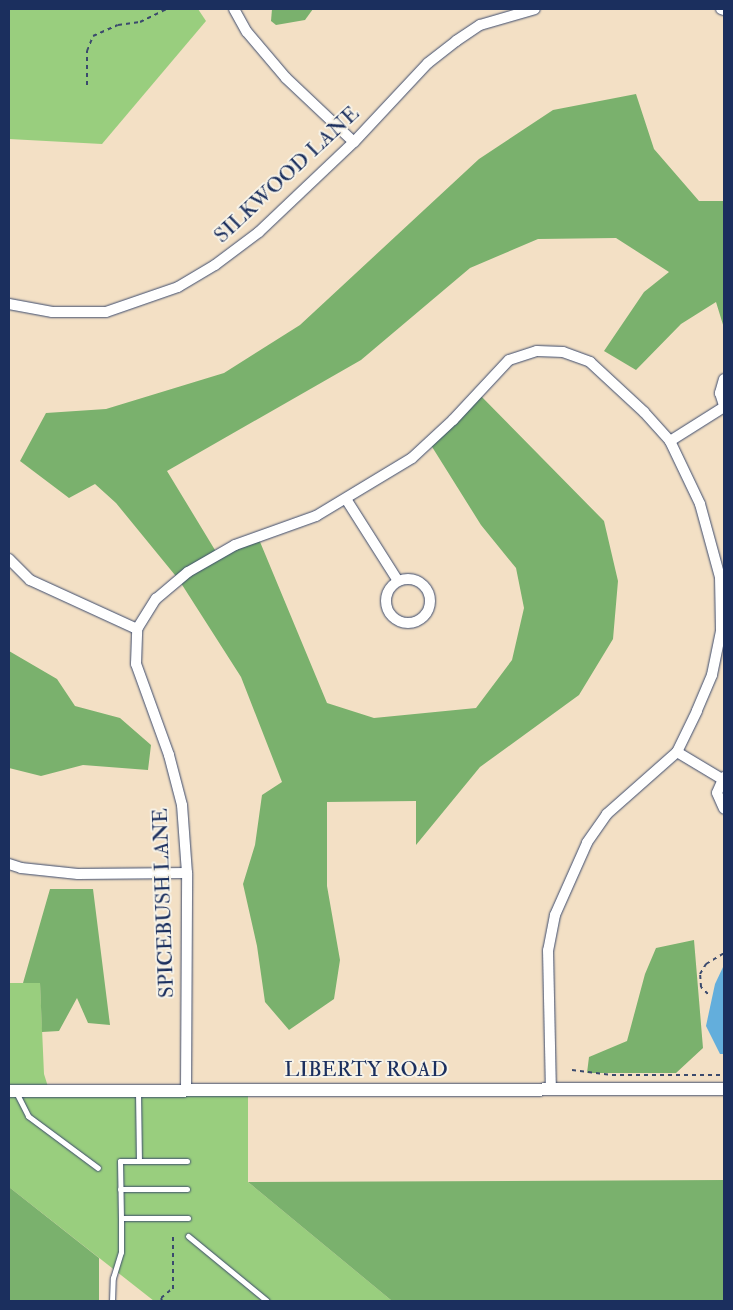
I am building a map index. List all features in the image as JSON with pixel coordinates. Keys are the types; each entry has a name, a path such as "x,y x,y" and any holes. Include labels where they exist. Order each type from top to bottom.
{"street":[{"path":"234,9 246,32 286,78 354,142"},
{"name":"SILKWOOD LANE","path":"9,304 52,312 106,312 178,287 214,265 259,232 354,142 428,64 456,41 480,25 535,9"},
{"path":"9,558 30,580 137,629 156,599 188,572 235,545 316,516 412,458 453,420 509,360 537,351 563,352 590,362 644,412 670,441 700,504 720,577 721,631 712,675 677,752 607,814 587,843 555,915 548,950 551,1089"},
{"path":"670,441 724,406 720,393 724,379"},
{"path":"346,499 398,581"},
{"path":"416,580 427,589 429,606 424,617 415,623 394,619 388,613 385,602 388,590 398,581 416,580"},
{"name":"SPICEBUSH LANE","path":"137,629 136,664 169,755 182,805 186,874 186,1090"},
{"path":"677,752 723,778 717,793 724,809"},
{"path":"9,864 21,868 78,874 186,874"},
{"name":"LIBERTY ROAD","path":"12,1090 724,1089"}],"lane":[{"path":"12,1090 28,1116 98,1168"},
{"path":"138,1090 139,1161"},
{"path":"112,1301 113,1278 121,1252 120,1161 187,1161"},
{"path":"120,1189 188,1189"},
{"path":"121,1218 188,1218"},
{"path":"188,1236 267,1301"}],"path":[{"path":"87,85 87,52 93,36 118,25 140,22 167,9"},
{"path":"708,994 701,987 700,974 706,964 724,952"},
{"path":"572,1070 612,1075 724,1075"},
{"path":"162,1301 161,1298 173,1289 173,1238"}],"green space":[{"path":"9,9 198,9 206,21 102,144 9,139"},
{"path":"272,9 313,9 305,20 276,25 271,21"},
{"path":"636,94 654,149 699,201 724,201 724,328 716,302 681,324 636,370 604,351 644,292 669,272 616,238 538,239 470,268 361,360 167,471 218,555 258,537 327,703 374,718 476,708 512,660 524,608 516,568 481,525 429,442 477,392 604,521 618,581 613,639 579,695 480,767 416,845 416,801 327,802 327,886 340,960 334,999 289,1030 265,1002 257,946 243,884 255,845 262,795 282,782 241,677 179,580 116,503 95,484 69,498 20,461 46,413 106,409 224,373 300,325 479,159 553,110"},
{"path":"9,651 57,679 75,706 120,718 151,745 148,770 83,765 41,776 9,768"},
{"path":"50,889 93,889 110,1025 88,1023 77,998 59,1031 42,1032 40,983 23,983"},
{"path":"694,940 703,1048 676,1073 587,1073 589,1057 627,1041 645,974 656,948"},
{"path":"9,983 40,983 44,1074 49,1090 248,1090 248,1182 392,1301 154,1301 9,1187"},
{"path":"724,1180 724,1301 392,1301 248,1182"},
{"path":"9,1187 99,1258 99,1301 9,1301"}],"water":[{"path":"724,965 724,1054 720,1054 706,1026 715,984"}]}
